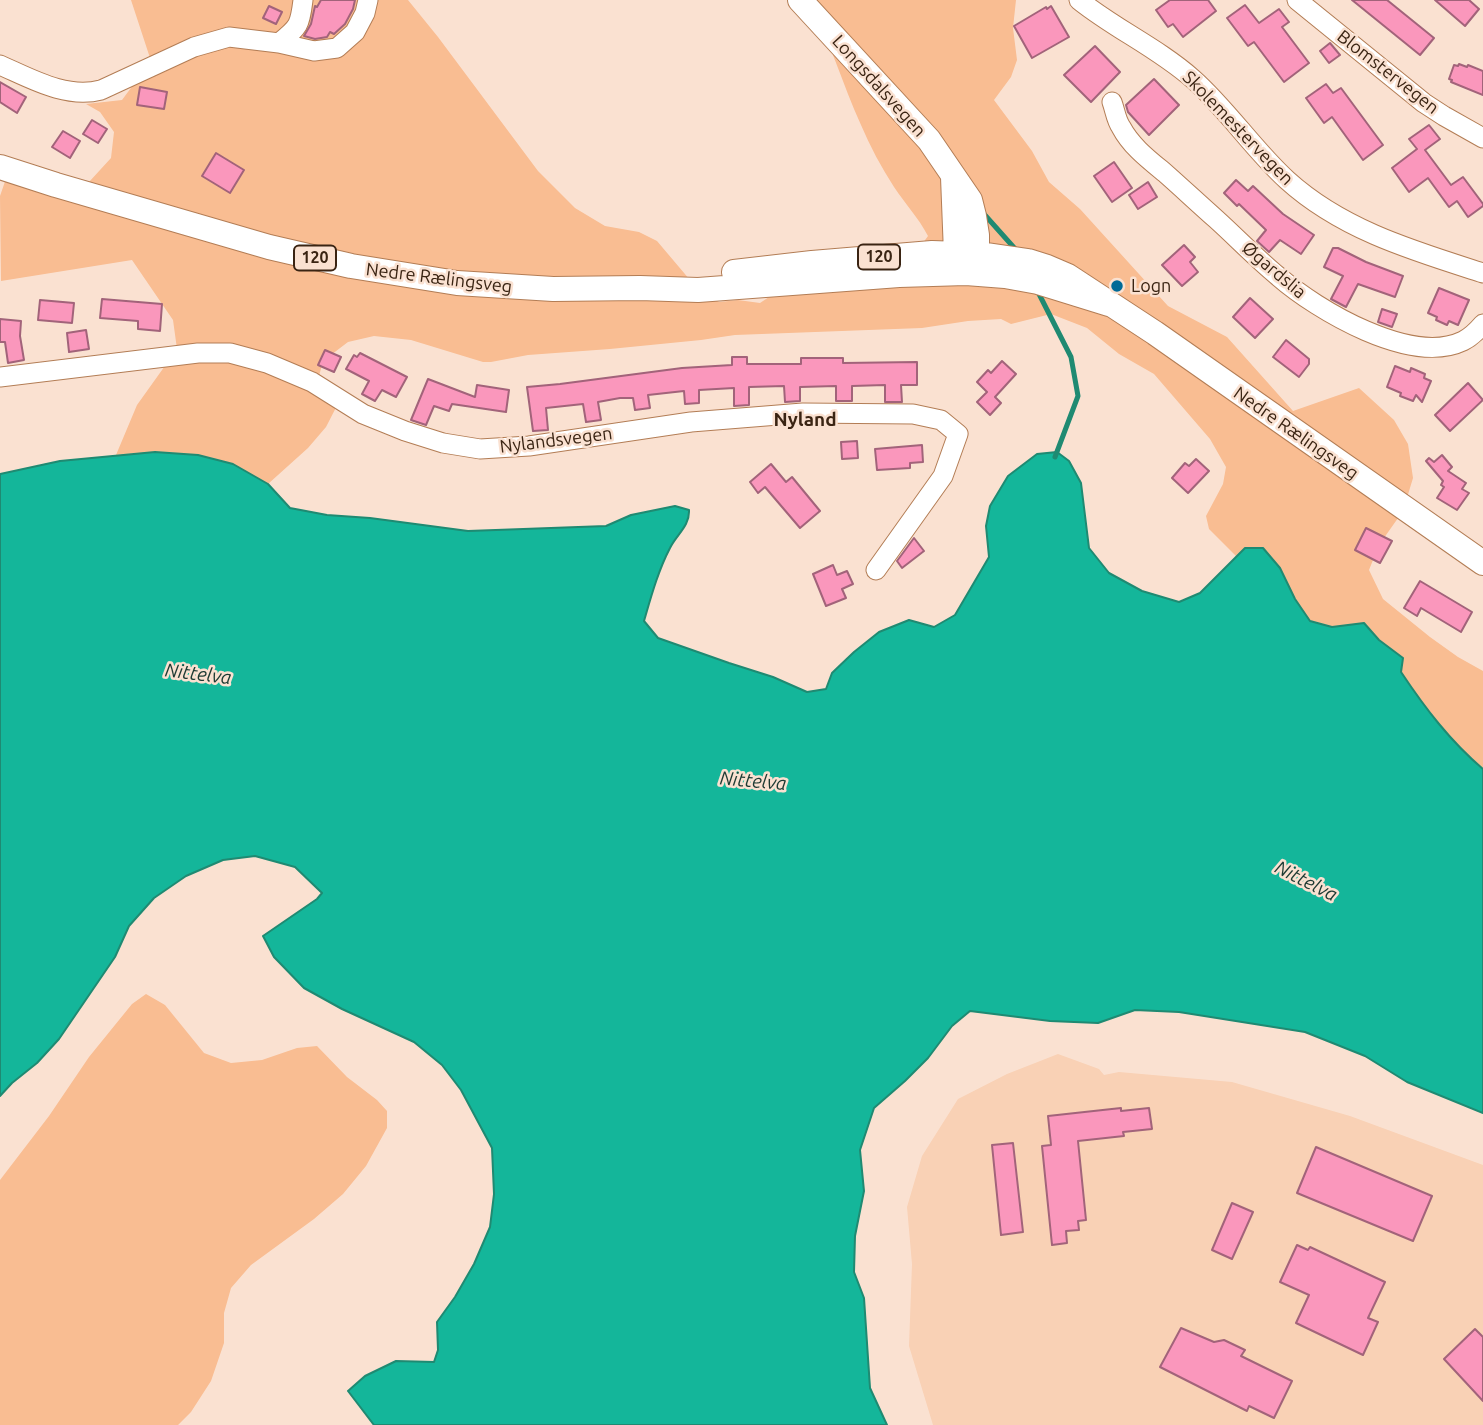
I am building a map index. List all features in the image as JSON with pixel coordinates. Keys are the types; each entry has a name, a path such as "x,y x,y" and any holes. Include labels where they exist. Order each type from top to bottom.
{"main road":[{"name":"Longsdalsvegen","path":"800,0 929,140 953,176 966,260"},
{"name":"Nedre Rælingsveg","path":"0,167 224,234 351,266 492,286 553,289 640,288 711,275 909,254 966,260 1006,276 1038,282 1109,304 1155,333 1483,564"}],"street":[{"path":"279,43 295,31 303,0"},
{"path":"0,65 57,88 88,93 101,90 194,47 229,37 279,43 314,51 337,48 355,32 365,13 368,0"},
{"name":"Skolemestervegen","path":"1079,0 1192,78 1285,178 1330,212 1387,241 1483,273"},
{"name":"Blomstervegen","path":"1297,0 1424,103 1483,138"},
{"name":"Øgardslia","path":"1112,102 1120,126 1135,148 1279,278 1342,320 1401,343 1444,347 1462,341 1483,324"},
{"name":"Nylandsvegen","path":"0,377 198,353 230,353 267,363 312,382 363,414 443,443 480,449 530,446 691,422 803,413 913,414 941,420 958,434 943,476 876,570"}],"shaded area":[{"path":"131,0 408,0 538,171 575,208 605,226 639,232 657,241 701,293 719,302 738,300 760,303 787,285 920,247 928,236 872,149 808,0 1016,0 1013,28 1017,60 1011,77 994,100 1032,151 1049,182 1080,209 1168,306 1227,337 1293,411 1359,388 1394,420 1408,444 1413,478 1403,511 1379,545 1369,570 1383,599 1430,637 1483,671 1483,769 1449,735 1419,698 1401,672 1403,658 1379,640 1365,623 1332,627 1310,622 1295,599 1246,548 1237,557 1209,529 1206,516 1223,484 1226,467 1210,439 1154,374 1119,354 1087,328 1051,314 1011,324 1001,319 922,328 735,335 528,355 491,362 483,362 411,340 374,336 348,342 323,361 319,376 344,392 326,427 308,448 268,484 233,464 198,455 155,452 116,455 137,405 177,349 173,320 132,260 1,281 0,196 10,167 58,188 89,182 111,158 114,132 100,112 86,104 122,100 151,61"},
{"path":"146,994 165,1005 204,1053 231,1063 262,1060 297,1048 317,1046 347,1077 387,1111 387,1128 366,1166 343,1194 251,1265 231,1288 224,1313 224,1343 211,1381 191,1412 178,1425 0,1425 0,1180 49,1116 89,1057 132,1004"},
{"path":"1058,1054 1099,1069 1104,1075 1119,1072 1232,1082 1350,1116 1483,1165 1483,1425 933,1425 909,1346 912,1264 907,1207 922,1156 958,1099 1007,1074"}],"water":[{"name":"Nittelva","path":"155,452 198,455 233,464 268,484 290,508 327,515 468,531 606,526 631,515 675,506 689,510 685,526 662,566 644,621 658,638 773,677 807,692 826,689 832,673 879,632 909,620 934,627 955,615 989,557 986,526 990,506 1008,476 1037,454 1057,452 1069,461 1081,483 1089,548 1109,573 1142,591 1179,602 1200,593 1245,548 1263,548 1280,568 1295,599 1310,621 1332,627 1364,623 1379,640 1403,658 1401,672 1419,698 1439,724 1483,769 1483,1113 1407,1082 1365,1056 1305,1032 1179,1012 1135,1010 1098,1023 1050,1021 970,1011 952,1026 928,1058 874,1108 860,1150 864,1191 855,1236 854,1272 864,1298 870,1388 887,1425 374,1425 348,1391 365,1376 396,1361 434,1362 438,1350 437,1322 474,1264 490,1227 494,1194 492,1148 461,1090 442,1065 414,1042 342,1009 304,988 274,957 263,936 322,893 295,867 255,856 223,860 186,876 154,898 129,926 115,957 59,1039 0,1096 0,474 60,461"}],"building":[{"path":"321,0 355,0 345,24 334,34 330,32 327,37 315,39 304,36 311,24 315,6 317,7"},
{"path":"1170,0 1208,0 1216,11 1183,37 1173,24 1168,27 1156,10"},
{"path":"1352,0 1387,0 1434,38 1420,55"},
{"path":"1435,0 1469,0 1479,9 1465,26"},
{"path":"1245,5 1259,23 1279,9 1289,22 1282,27 1309,63 1284,82 1254,42 1248,46 1227,18"},
{"path":"269,6 282,12 276,24 263,18"},
{"path":"1051,6 1069,37 1032,58 1014,26"},
{"path":"1330,43 1340,55 1329,63 1320,51"},
{"path":"1095,46 1120,72 1091,102 1064,75"},
{"path":"1454,65 1483,71 1483,95 1451,82 1449,79"},
{"path":"1154,79 1179,105 1149,135 1128,112 1126,105"},
{"path":"0,82 26,97 17,113 0,102"},
{"path":"1326,84 1333,93 1341,88 1383,145 1363,160 1332,117 1324,123 1306,98"},
{"path":"140,87 167,92 164,109 137,105"},
{"path":"92,120 107,129 98,143 83,134"},
{"path":"1429,125 1440,139 1425,150 1451,185 1463,177 1483,204 1468,217 1457,201 1449,207 1428,178 1409,192 1392,168 1417,149 1409,139"},
{"path":"63,131 80,141 70,158 52,147"},
{"path":"216,153 244,170 230,193 202,176"},
{"path":"1114,162 1132,188 1112,202 1094,176"},
{"path":"1236,180 1248,191 1253,186 1283,214 1314,235 1301,254 1280,240 1269,252 1257,241 1266,230 1224,193"},
{"path":"1148,182 1157,197 1138,209 1129,195"},
{"path":"1184,245 1195,257 1190,262 1198,272 1182,286 1162,265"},
{"path":"1333,248 1403,276 1395,297 1358,284 1346,307 1331,299 1343,276 1324,267"},
{"path":"1439,288 1469,300 1458,325 1449,321 1447,325 1428,313"},
{"path":"1250,298 1273,319 1255,338 1233,317"},
{"path":"102,299 162,304 160,331 138,329 138,321 100,318"},
{"path":"40,300 74,303 72,323 38,320"},
{"path":"1382,309 1397,314 1392,327 1378,322"},
{"path":"0,319 21,321 20,336 24,360 8,363 5,342 0,342"},
{"path":"86,330 89,349 69,352 67,333"},
{"path":"1286,340 1309,359 1309,364 1299,377 1273,357"},
{"path":"325,350 341,357 334,372 318,365"},
{"path":"360,353 407,377 396,397 382,390 375,401 362,394 369,381 346,369 354,355 357,357"},
{"path":"732,357 747,357 747,364 801,364 801,358 843,358 843,363 917,362 917,385 901,385 902,402 885,402 885,385 852,386 852,401 836,401 836,386 800,387 800,401 785,402 784,386 749,387 749,405 734,406 734,388 699,390 699,403 685,404 684,391 648,395 650,408 635,410 633,398 620,398 598,402 601,420 586,422 583,404 546,408 548,430 533,431 527,387 682,368 732,365"},
{"path":"1002,361 1016,374 995,397 1001,403 990,415 977,402 987,392 977,382 988,370 991,373"},
{"path":"1395,366 1410,372 1411,368 1425,374 1424,378 1431,381 1422,402 1416,395 1413,401 1387,387"},
{"path":"428,379 475,397 477,385 509,390 506,412 452,404 449,411 434,406 426,425 411,420"},
{"path":"1468,383 1483,400 1450,431 1435,415"},
{"path":"857,441 858,458 842,459 841,442"},
{"path":"922,445 923,462 910,463 910,468 877,470 875,449"},
{"path":"1442,455 1452,467 1448,471 1466,483 1462,489 1469,493 1457,510 1437,498 1444,487 1441,485 1443,481 1426,461 1429,458 1434,462"},
{"path":"1196,459 1209,471 1188,493 1172,478 1185,463 1189,466"},
{"path":"771,464 786,482 792,477 820,511 800,528 765,487 758,493 750,482"},
{"path":"1366,528 1392,541 1380,563 1355,550"},
{"path":"914,538 924,551 902,568 897,561"},
{"path":"833,565 837,575 847,571 853,584 842,589 846,598 826,606 813,574"},
{"path":"1420,581 1472,612 1461,632 1421,608 1417,616 1404,608"},
{"path":"1121,1108 1121,1111 1149,1108 1152,1129 1123,1132 1124,1136 1078,1141 1086,1220 1078,1221 1079,1230 1066,1231 1067,1243 1052,1245 1042,1146 1051,1145 1048,1116"},
{"path":"1013,1143 1023,1232 1001,1235 992,1145"},
{"path":"1316,1147 1432,1196 1413,1241 1297,1193"},
{"path":"1232,1203 1253,1212 1232,1259 1212,1250"},
{"path":"1297,1245 1308,1250 1310,1247 1385,1282 1368,1318 1378,1322 1363,1355 1296,1323 1309,1295 1280,1282"},
{"path":"1181,1328 1214,1342 1224,1340 1245,1350 1241,1356 1292,1381 1274,1418 1249,1406 1247,1411 1160,1367"},
{"path":"1475,1329 1483,1337 1483,1401 1444,1359"}],"waterway":[{"path":"984,214 1017,251"},
{"path":"1037,290 1071,357 1078,396 1055,457"}],"place":[{"name":"Logn","path":"1117,286"}],"district":[{"name":"Nyland","path":"805,420"}]}
